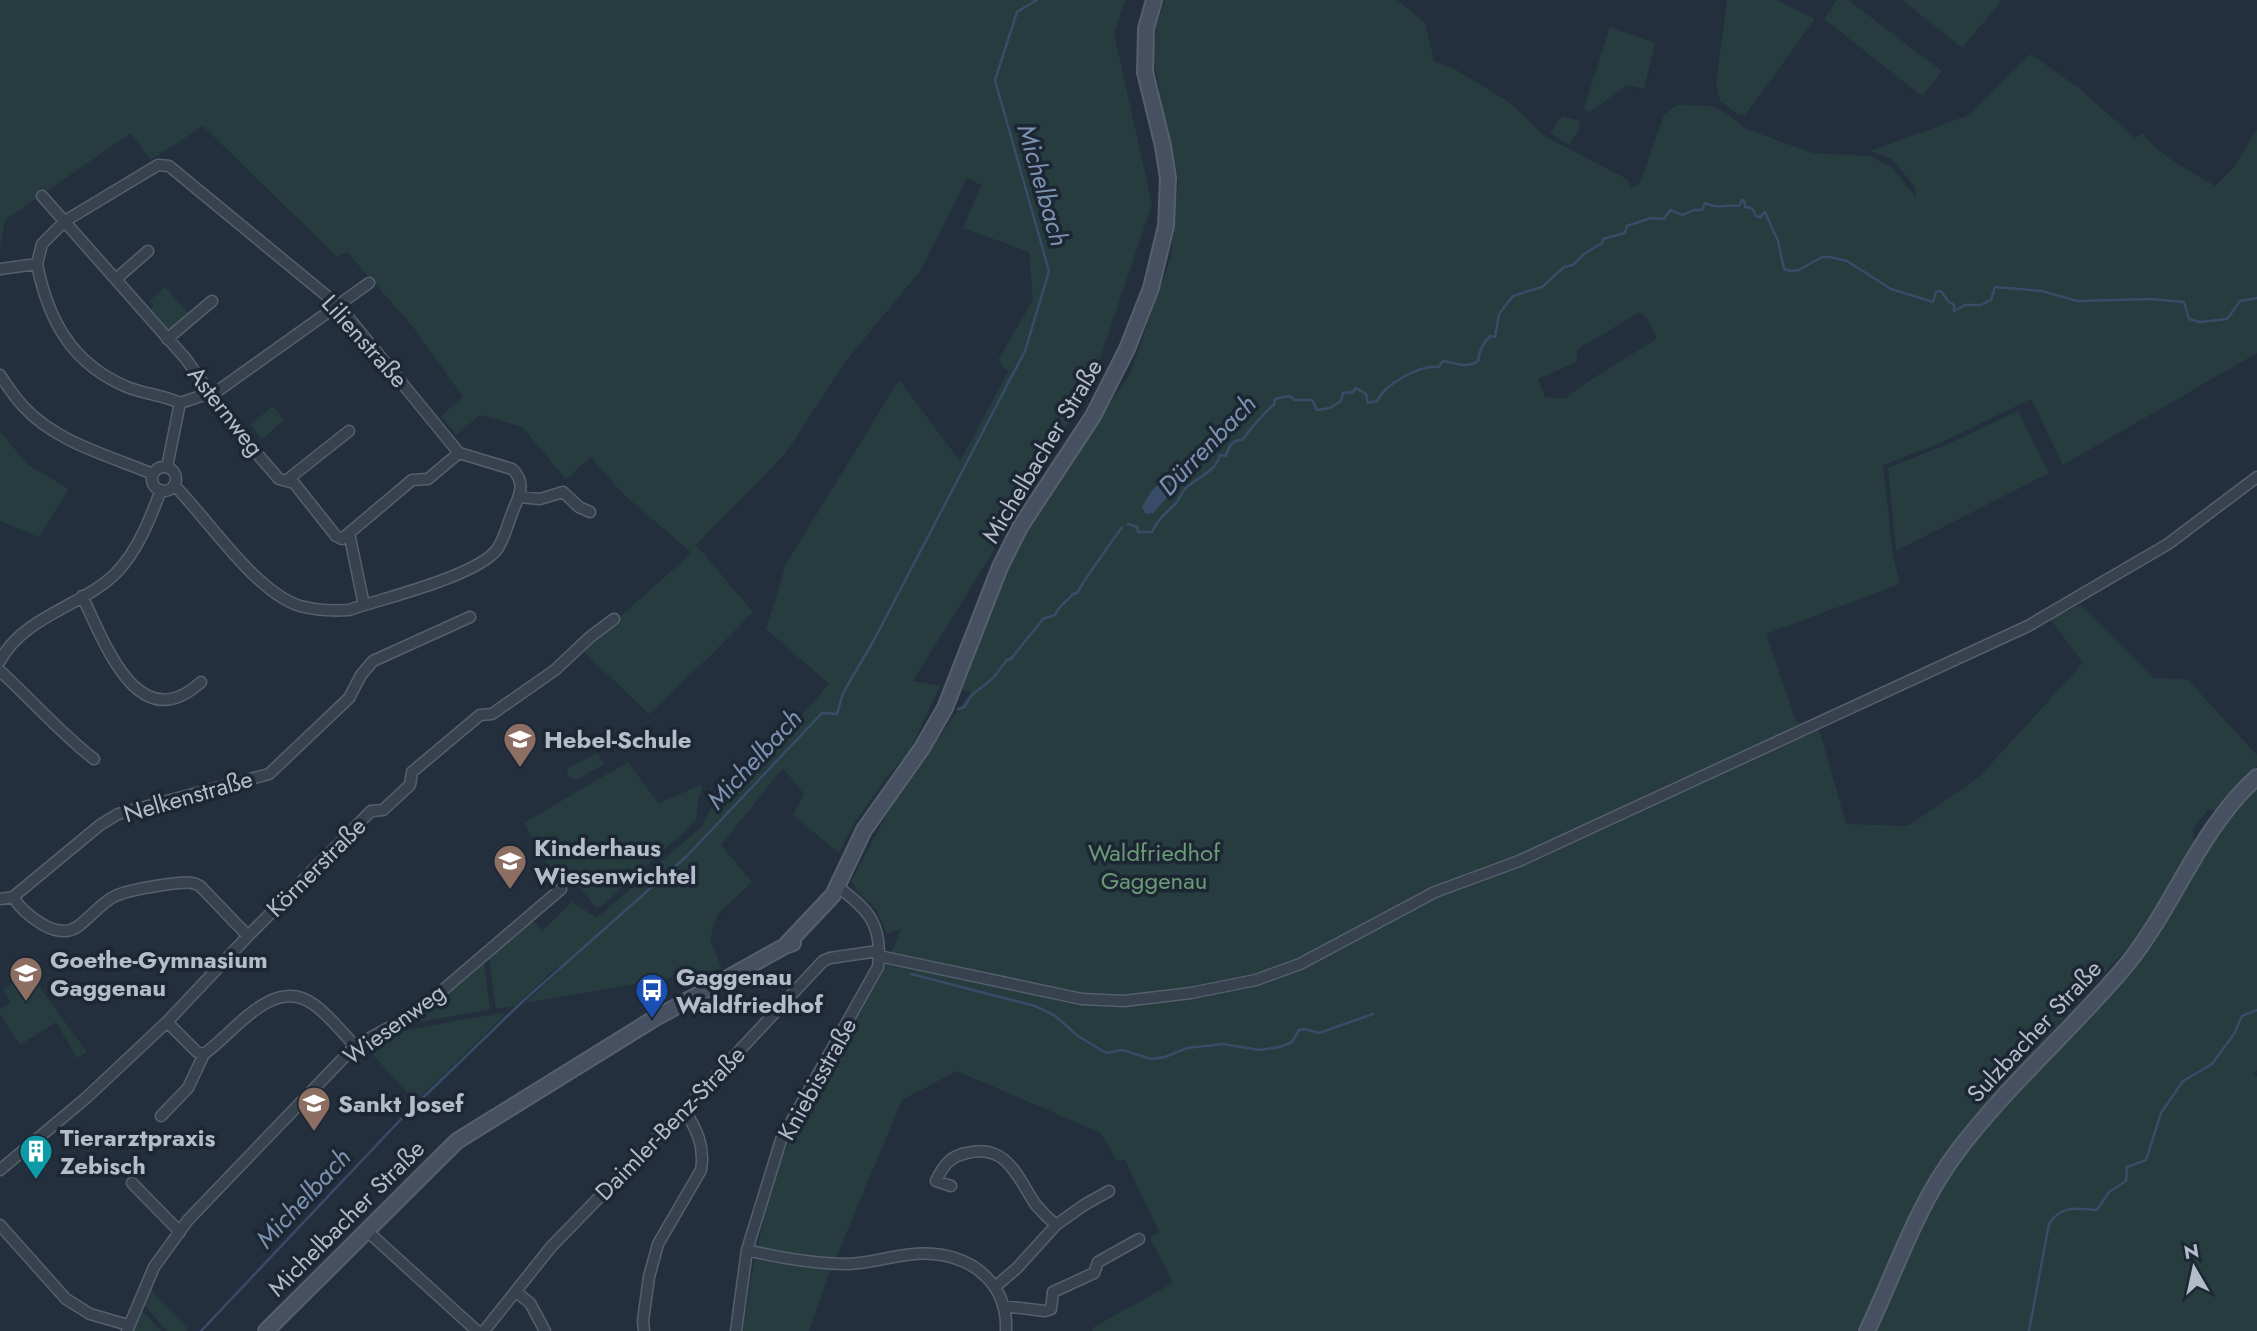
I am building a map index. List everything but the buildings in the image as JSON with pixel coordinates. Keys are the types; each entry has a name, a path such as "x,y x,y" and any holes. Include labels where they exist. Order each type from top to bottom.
{"main road":[{"name":"Michelbacher Straße","path":"266,1331 440,1155 466,1135 652,1020 785,946 801,941 832,906 835,891 864,830 922,748 945,708 1000,567 1020,527 1093,416 1127,349 1151,288 1166,226 1168,178 1145,72 1146,29 1154,0"},
{"name":"Sulzbacher Straße","path":"1867,1331 1913,1227 1934,1185 1957,1151 2127,963 2174,895 2204,840 2257,776"}],"street":[{"name":"Lilienstraße","path":"65,221 158,165 169,166 339,306 459,453"},
{"name":"Asternweg","path":"42,196 186,359 234,427 279,479 294,483 336,536 342,539 349,533"},
{"path":"65,221 42,244 37,264 46,301 56,324 83,359 127,387 180,403 211,394 369,283"},
{"path":"117,278 148,251"},
{"path":"0,269 37,264"},
{"path":"167,338 212,301"},
{"path":"0,375 23,407 49,429 73,442 153,474"},
{"path":"167,467 180,403"},
{"path":"287,480 349,431"},
{"path":"174,485 257,579 280,596 300,606 331,611 349,610 463,574 497,550 520,496 522,483 512,469 459,453 428,480 412,480 349,533 364,605"},
{"path":"161,467 167,467 173,471 176,478 174,485 166,491 153,484 153,474 161,467"},
{"path":"835,891 863,906 871,916 878,934 879,954 1082,999 1124,1001 1191,993 1256,980 1300,964 1436,892 1520,861 2028,626 2168,544 2257,477"},
{"path":"0,661 24,634 117,571 143,534 161,490"},
{"path":"520,496 540,499 563,492 579,507 590,512"},
{"path":"82,596 116,664 133,688 146,696 165,699 188,693 201,682"},
{"name":"Nelkenstraße","path":"13,897 100,825 118,814 269,774 349,698 361,675 373,661 470,617"},
{"name":"Körnerstraße","path":"0,1170 86,1098 167,1022 372,811 383,810 410,785 412,772 480,715 492,714 555,670 614,619"},
{"path":"0,671 36,703 71,741 94,759"},
{"path":"0,899 13,897 21,909 61,932 74,929 113,897 142,888 192,881 248,936"},
{"name":"Wiesenweg","path":"128,1328 155,1267 188,1220 355,1046 416,1013 561,889"},
{"name":"Daimler-Benz-Straße","path":"484,1331 551,1247 823,961 830,958 879,954"},
{"name":"Kniebisstraße","path":"736,1331 747,1250 781,1140 872,979 879,954"},
{"path":"161,1116 188,1088 204,1054 270,999 285,996 302,998 314,1004 355,1046"},
{"path":"167,1022 197,1052 204,1054"},
{"path":"644,1331 649,1277 658,1244 701,1170 704,1156 698,1133 684,1110"},
{"path":"951,1186 936,1181 948,1160 970,1152 985,1152 997,1156 1013,1167 1036,1205 1056,1225"},
{"path":"132,1183 180,1232"},
{"path":"996,1286 1025,1260 1056,1225 1110,1191"},
{"path":"0,1225 66,1299 90,1314 128,1328"},
{"path":"366,1230 477,1331"},
{"path":"1003,1306 1045,1311 1051,1309 1053,1292 1094,1273 1098,1262 1139,1239"},
{"path":"747,1250 804,1261 848,1264 932,1254 960,1261 982,1273 996,1286 1006,1317 1006,1331"},
{"path":"516,1292 530,1303 545,1331"}],"green space":[{"path":"0,0 1125,0 1114,33 1152,204 1094,377 1027,497 913,681 940,686 910,750 855,822 839,853 793,815 804,794 783,768 721,845 752,882 717,915 710,939 722,969 525,1003 560,971 558,966 515,1006 496,1009 489,957 532,920 543,930 572,902 597,918 701,827 718,795 770,752 829,684 766,629 786,564 899,380 960,461 1008,372 998,360 1033,300 1029,252 963,228 981,185 967,178 920,271 845,362 786,453 696,545 753,612 649,714 582,650 692,553 623,494 591,457 566,479 522,427 480,415 456,435 441,416 463,397 413,327 347,252 337,257 203,126 151,160 131,133 5,220 0,248"},
{"name":"Waldfriedhof Gaggenau","path":"1164,0 1397,0 1425,23 1434,61 1458,71 1509,102 1546,137 1627,179 1632,188 1640,183 1664,115 1677,105 1712,106 1728,114 1746,129 1813,153 1869,156 1892,167 1916,197 1915,187 1891,158 1870,151 1969,115 2031,54 2080,89 2135,138 2143,133 2167,157 2215,186 2234,167 2257,129 2257,353 2063,465 2031,399 1936,445 1883,465 1893,556 1900,584 1766,634 1796,721 1820,732 1846,824 1908,826 1979,777 2083,663 2050,619 2080,605 2153,678 2187,679 2257,755 2257,766 2219,809 2208,810 2193,828 2194,843 2136,938 1969,1124 1939,1165 1857,1331 1092,1331 1094,1327 1173,1283 1150,1238 1159,1232 1125,1160 1117,1161 1101,1133 957,1071 902,1100 828,1277 809,1331 743,1331 751,1278 773,1176 796,1127 882,974 901,929 887,934 876,909 858,892 851,881 894,801 971,692 961,689 1014,553 1056,479 1130,374 1171,257 1178,183 1153,56","holes":["1639,312 1646,316 1657,338 1565,399 1545,397 1538,379 1577,362 1577,350"]},
{"path":"1727,0 1777,0 1815,19 1745,115 1738,114 1720,101 1716,83"},
{"path":"1837,0 1848,0 1942,71 1922,96 1824,19"},
{"path":"1902,0 2002,0 1962,48"},
{"path":"1610,27 1655,43 1644,89 1627,85 1588,113 1584,108"},
{"path":"1562,116 1580,121 1579,130 1569,145 1550,133"},
{"path":"165,287 188,313 172,328 167,329 149,311 154,306 149,301"},
{"path":"273,406 284,420 262,439 250,425"},
{"path":"2018,411 2049,473 1896,551 1888,468 1948,444"},
{"path":"0,431 27,464 69,489 39,537 0,521"},
{"path":"597,753 604,764 576,780 567,775 568,768"},
{"path":"628,762 658,803 703,784 696,821 597,908 559,864 549,867 524,823"},
{"path":"2257,785 2257,1070 2253,1074 2257,1077 2257,1331 1877,1331 1927,1214 1952,1170 1985,1129 2147,950 2226,820"},
{"path":"484,962 490,1009 415,1023 414,1020"},
{"path":"16,981 24,992 36,983 87,1052 77,1058 56,1022 20,1045 0,1015 0,1010 11,1002 3,990"},
{"path":"502,1013 505,1015 415,1102 367,1048 389,1033"},
{"path":"150,1289 189,1328 186,1331 167,1331 142,1302"},
{"path":"139,1308 161,1331 133,1331"}],"water":[{"path":"1187,458 1199,459 1198,463 1181,480 1175,467"},
{"path":"1164,477 1172,481 1174,490 1153,513 1146,514 1142,507"}],"waterway":[{"name":"Michelbach","path":"201,1331 403,1117 522,1002 687,856 822,713 837,714 843,693 874,640 1025,351 1049,271 995,80 1017,12 1037,0"},
{"name":"Dürrenbach","path":"1128,524 1137,527 1138,532 1152,532 1185,489 1215,466 1220,455 1226,456 1231,445 1242,440 1274,405 1275,399 1289,396 1295,400 1312,400 1317,410 1330,408 1341,401 1343,393 1353,392 1356,388 1366,394 1368,403 1377,401 1387,388 1413,372 1439,367 1443,361 1470,365 1478,361 1479,354 1490,336 1495,337 1499,314 1513,296 1542,287 1564,267 1573,265 1584,254 1602,243 1603,239 1625,233 1627,226 1651,218 1664,219 1670,210 1683,215 1693,210 1702,210 1705,203 1739,206 1744,200 1745,207 1752,208 1756,216 1760,217 1765,212 1778,241 1784,269 1799,270 1822,257 1847,261 1891,289 1933,302 1936,292 1941,291 1954,305 1954,311 1965,305 1981,305 1991,300 1995,287 2042,291 2077,301 2151,299 2184,302 2189,319 2200,322 2227,319 2240,301 2257,298"},
{"name":"Dürrenbach","path":"958,709 964,707 972,695 1011,659 1043,619 1055,615 1061,606 1077,593 1122,527"},
{"path":"911,974 1035,1006 1054,1015 1078,1036 1106,1053 1122,1050 1151,1059 1165,1057 1187,1048 1223,1044 1259,1050 1280,1047 1292,1042 1299,1030 1319,1033 1373,1014"},
{"path":"2029,1331 2049,1224 2059,1213 2065,1211 2097,1210 2109,1192 2126,1181 2127,1167 2146,1160 2161,1113 2183,1081 2212,1064 2234,1034 2242,1016 2257,1010"}],"place":[{"name":"Hebel-Schule","path":"520,769"},
{"name":"Kinderhaus Wiesenwichtel","path":"510,891"},
{"name":"Goethe-Gymnasium Gaggenau","path":"26,1003"},
{"name":"Gaggenau Waldfriedhof","path":"652,1020"},
{"name":"Sankt Josef","path":"314,1133"},
{"name":"Tierarztpraxis Zebisch","path":"36,1181"}]}
